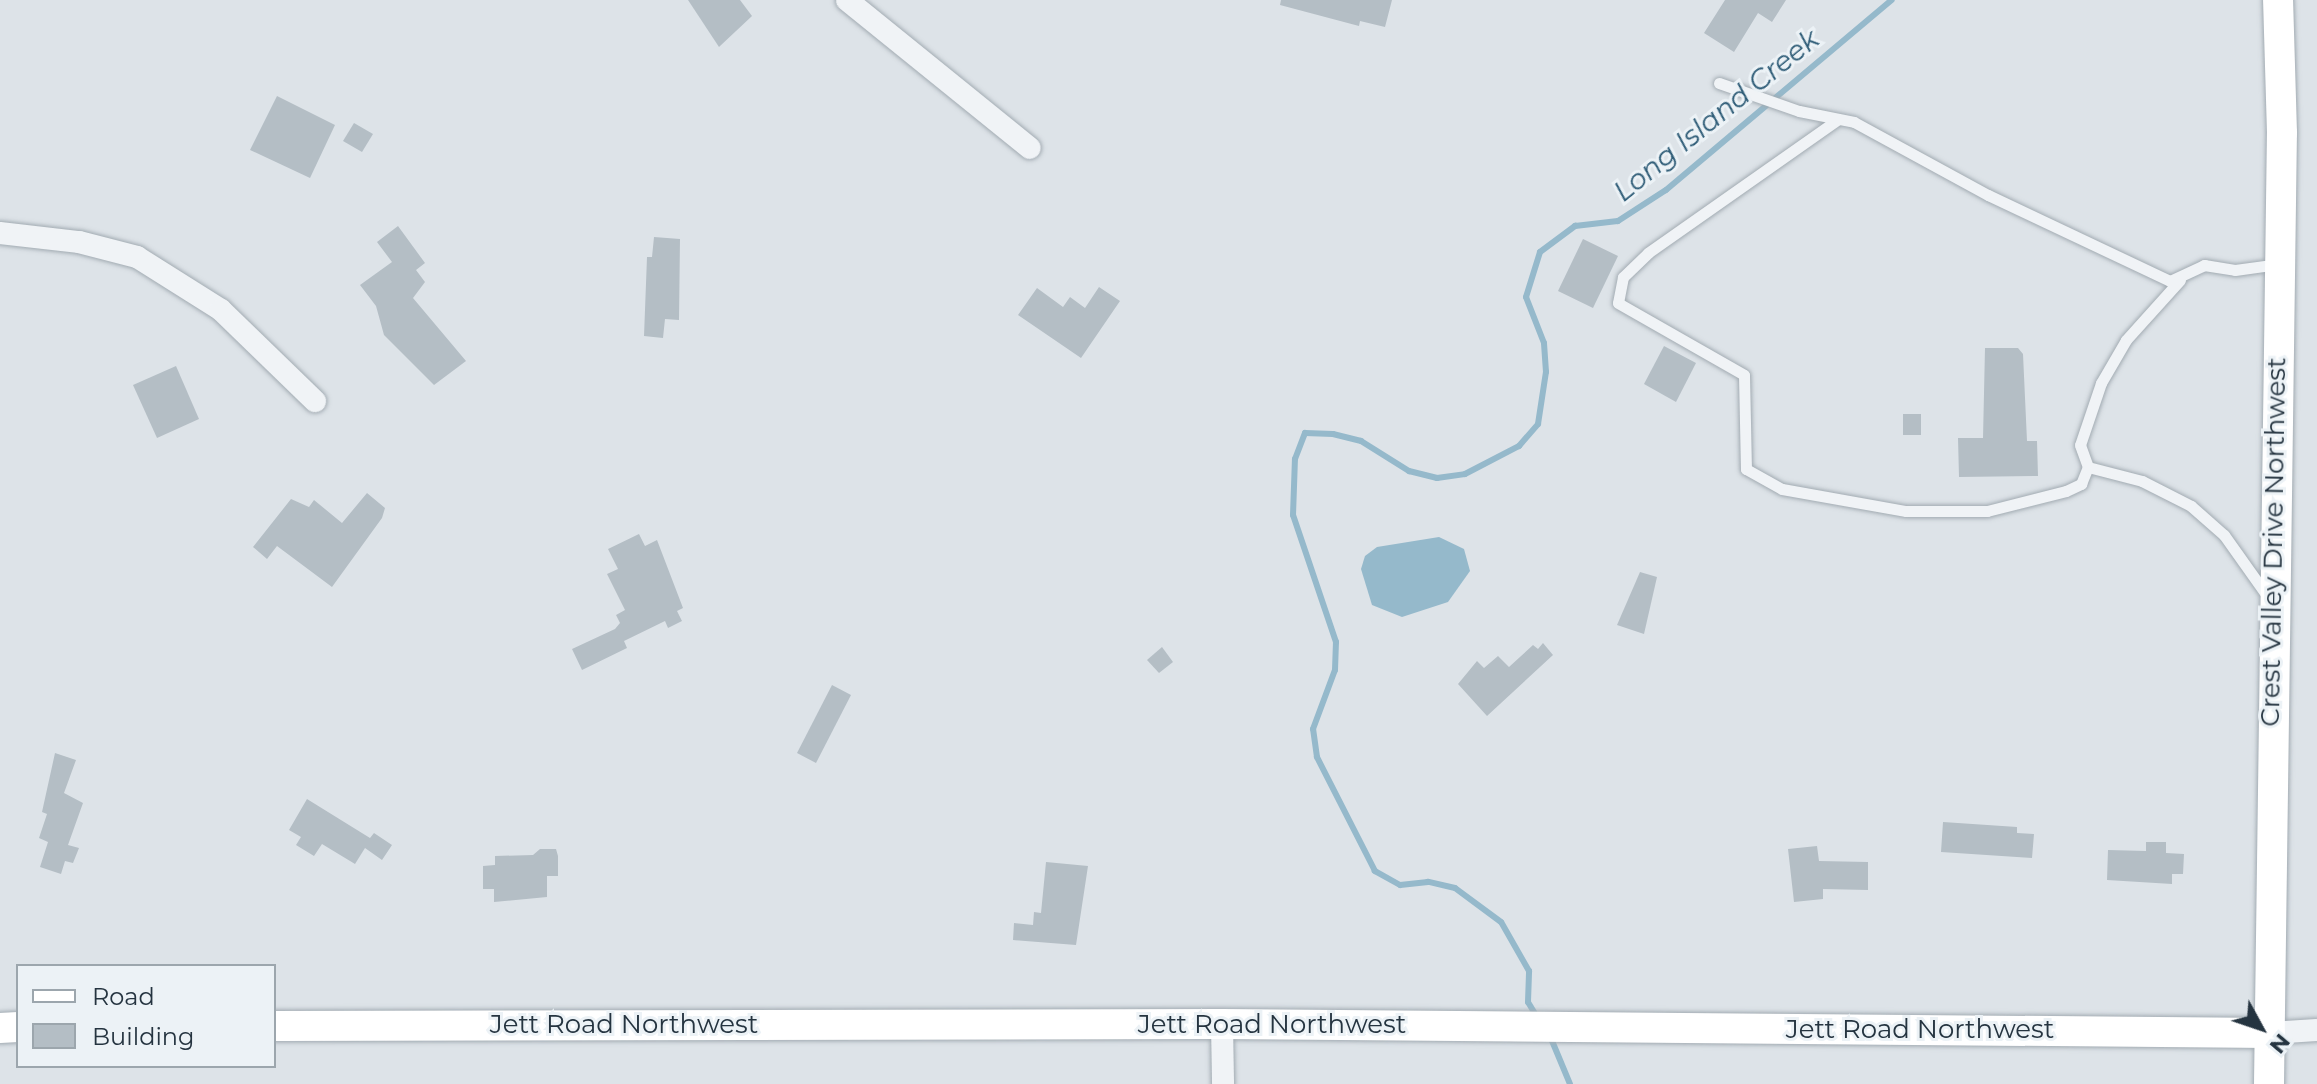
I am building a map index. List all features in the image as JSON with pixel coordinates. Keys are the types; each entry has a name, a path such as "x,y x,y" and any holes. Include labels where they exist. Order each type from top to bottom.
{"street":[{"path":"847,0 1030,148"},
{"name":"Crest Valley Drive Northwest","path":"2269,1084 2279,264 2278,0"},
{"path":"0,233 79,242 137,257 221,310 315,401"},
{"path":"1222,1024 1223,1084"},
{"name":"Jett Road Northwest","path":"276,1026 1222,1024 2270,1033"},
{"path":"2270,1033 2317,1030"}],"lane":[{"path":"1719,83 1880,135 1988,195 2122,260 2180,280"},
{"path":"1837,120 1648,253 1623,277 1618,303 1744,375 1746,469 1782,489 1906,511 1987,511 2066,491 2081,484 2088,467 2080,445 2101,383 2126,340 2180,280 2204,265 2235,270 2279,264"},
{"path":"2088,467 2142,481 2191,506 2224,535 2273,603"}],"water":[{"path":"1439,537 1464,549 1470,571 1448,602 1402,617 1372,605 1361,569 1365,556 1377,547"}],"building":[{"path":"688,0 740,0 752,16 719,47"},
{"path":"1281,0 1392,0 1385,27 1360,21 1359,26 1280,5"},
{"path":"1725,0 1786,0 1772,22 1758,13 1734,52 1704,33"},
{"path":"277,96 335,125 310,178 250,150"},
{"path":"354,123 373,134 362,152 343,141"},
{"path":"398,226 425,263 416,270 425,282 413,298 466,361 434,385 384,335 376,306 360,285 392,262 377,242"},
{"path":"654,237 680,239 679,320 665,319 663,338 644,336 647,257 652,257"},
{"path":"1583,239 1618,256 1593,308 1558,291"},
{"path":"1099,287 1120,301 1081,358 1018,315 1037,288 1063,307 1070,297 1085,308"},
{"path":"1664,346 1696,363 1676,402 1644,384"},
{"path":"1985,348 2018,348 2023,354 2027,441 2037,441 2038,476 1959,477 1958,438 1983,438"},
{"path":"176,366 199,419 157,438 133,385"},
{"path":"1903,414 1921,414 1921,435 1903,435"},
{"path":"367,493 385,508 382,518 332,587 277,546 267,559 253,547 291,499 309,507 314,500 342,523"},
{"path":"639,534 645,546 657,540 683,608 677,611 682,621 668,628 665,621 624,641 627,648 582,670 572,649 615,629 620,623 616,615 625,610 607,574 618,569 608,549"},
{"path":"1640,572 1657,577 1644,634 1617,625"},
{"path":"1543,643 1553,655 1487,716 1458,684 1477,661 1484,668 1498,656 1509,667 1533,645 1538,649"},
{"path":"1162,647 1173,662 1159,673 1147,660"},
{"path":"832,685 851,695 816,763 797,753"},
{"path":"55,753 76,760 64,793 83,803 68,845 79,848 73,863 65,861 61,874 40,867 48,842 39,838 47,814 42,812"},
{"path":"307,799 370,838 374,833 392,845 382,860 365,848 355,864 322,844 314,856 296,845 301,837 289,830"},
{"path":"1943,822 2017,827 2017,833 2034,834 2032,858 1941,852"},
{"path":"2146,842 2166,842 2166,853 2184,854 2183,874 2172,874 2172,884 2107,880 2108,850 2146,851"},
{"path":"1817,846 1819,861 1868,862 1868,890 1823,889 1823,899 1794,902 1788,849"},
{"path":"540,849 556,849 558,856 558,876 547,876 547,897 494,902 494,889 483,889 483,866 495,865 495,856 533,855"},
{"path":"1046,862 1088,866 1076,945 1013,940 1014,923 1033,925 1034,912 1041,913"}],"waterway":[{"name":"Long Island Creek","path":"1537,1017 1528,1002 1529,971 1501,922 1455,888 1428,882 1400,885 1375,871 1317,757 1313,729 1335,670 1336,642 1293,515 1295,459 1305,433 1333,434 1361,441 1409,471 1437,478 1465,474 1519,446 1538,424 1546,372 1544,343 1526,297 1540,252 1575,226 1618,221 1666,190 1892,0"},
{"name":"Long Island Creek","path":"1550,1036 1570,1084"}]}
